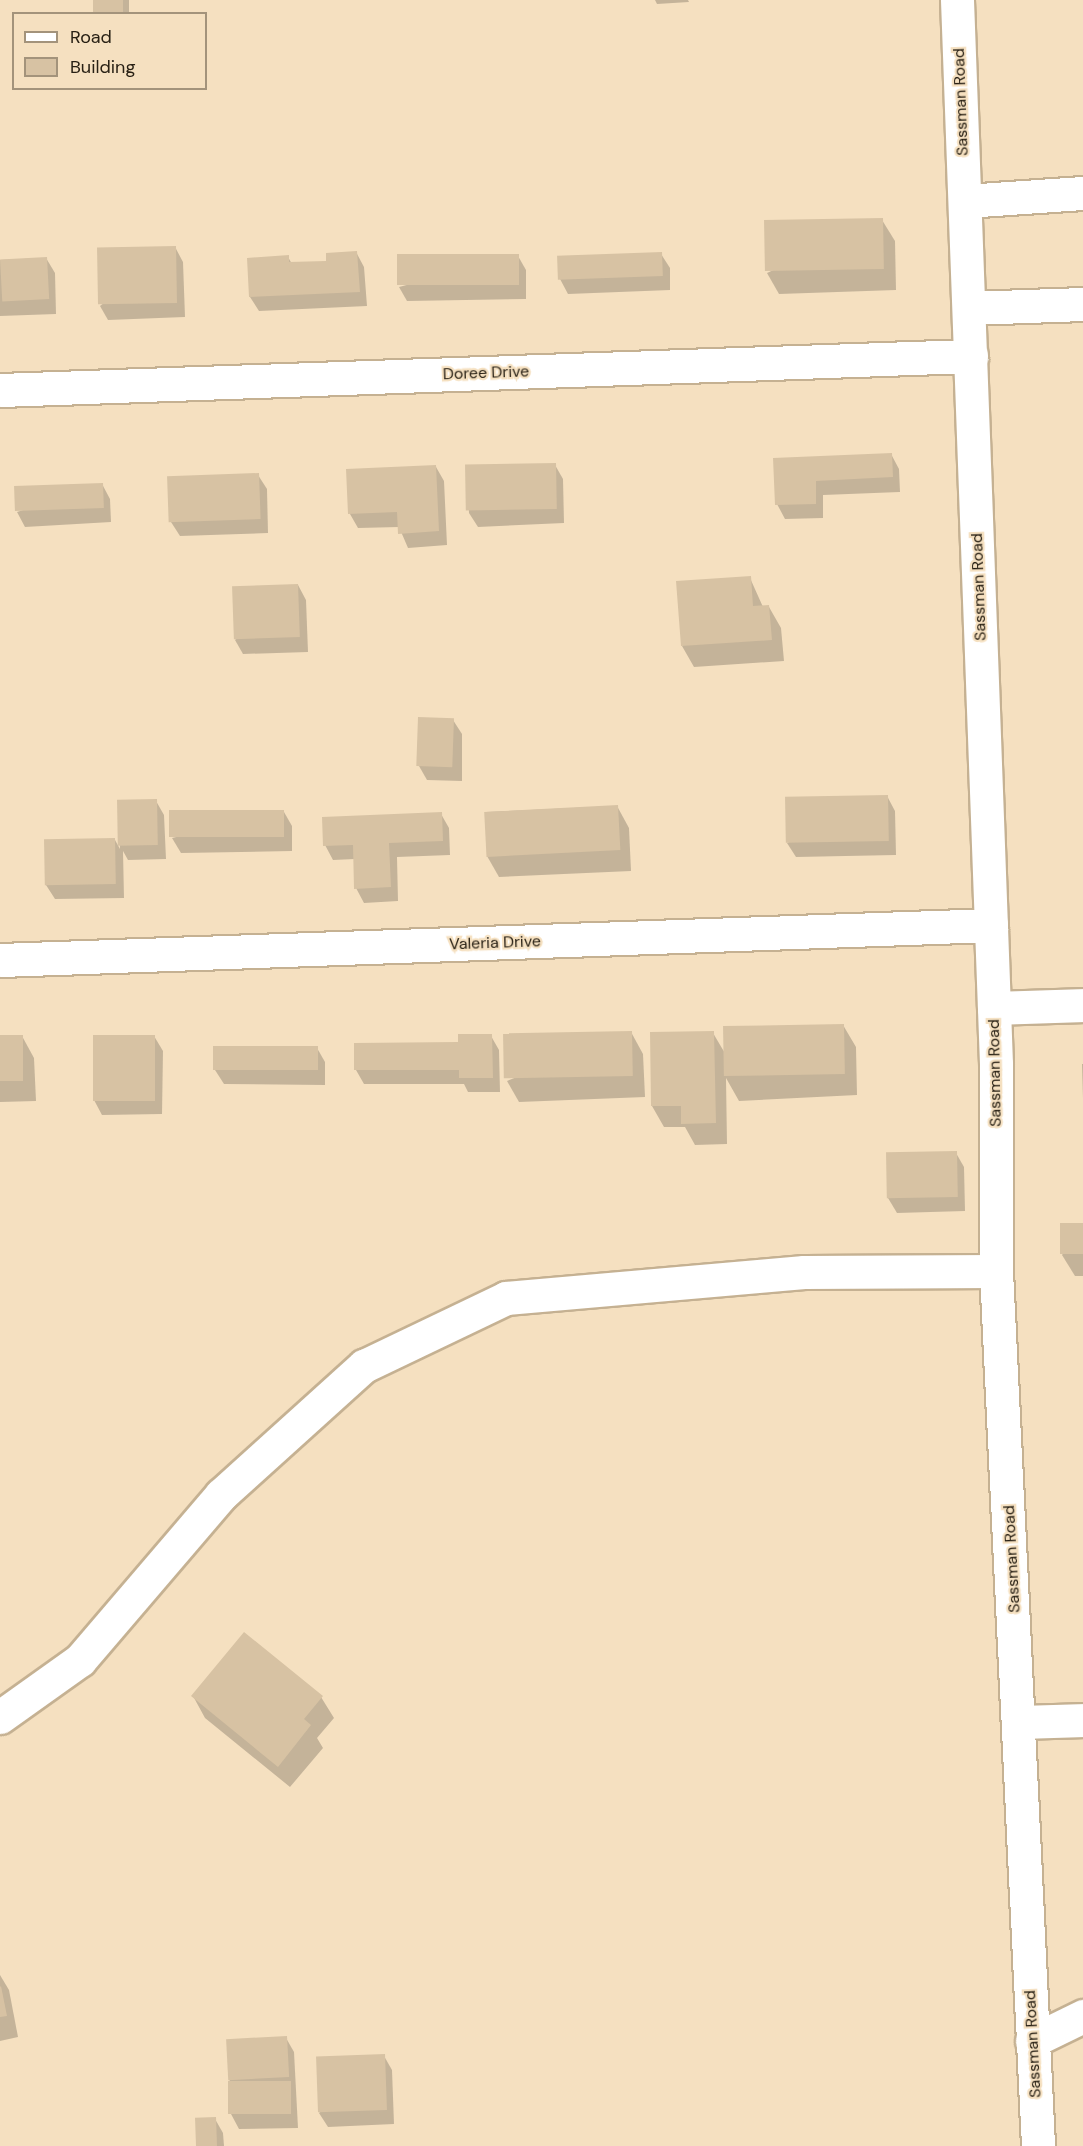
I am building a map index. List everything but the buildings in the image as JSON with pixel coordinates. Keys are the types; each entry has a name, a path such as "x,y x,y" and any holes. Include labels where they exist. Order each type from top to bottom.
{"street":[{"name":"Sassman Road","path":"957,0 994,1008 996,1271 1021,1722 1038,2146"},
{"path":"965,201 1083,193"},
{"path":"969,308 1083,304"},
{"name":"Doree Drive","path":"0,390 971,356"},
{"name":"Valeria Drive","path":"0,960 991,925"},
{"path":"994,1008 1083,1005"},
{"path":"0,1717 80,1660 221,1495 364,1366 506,1298 804,1272 996,1271"},
{"path":"1021,1722 1083,1720"},
{"path":"1032,2040 1083,2016"}]}
